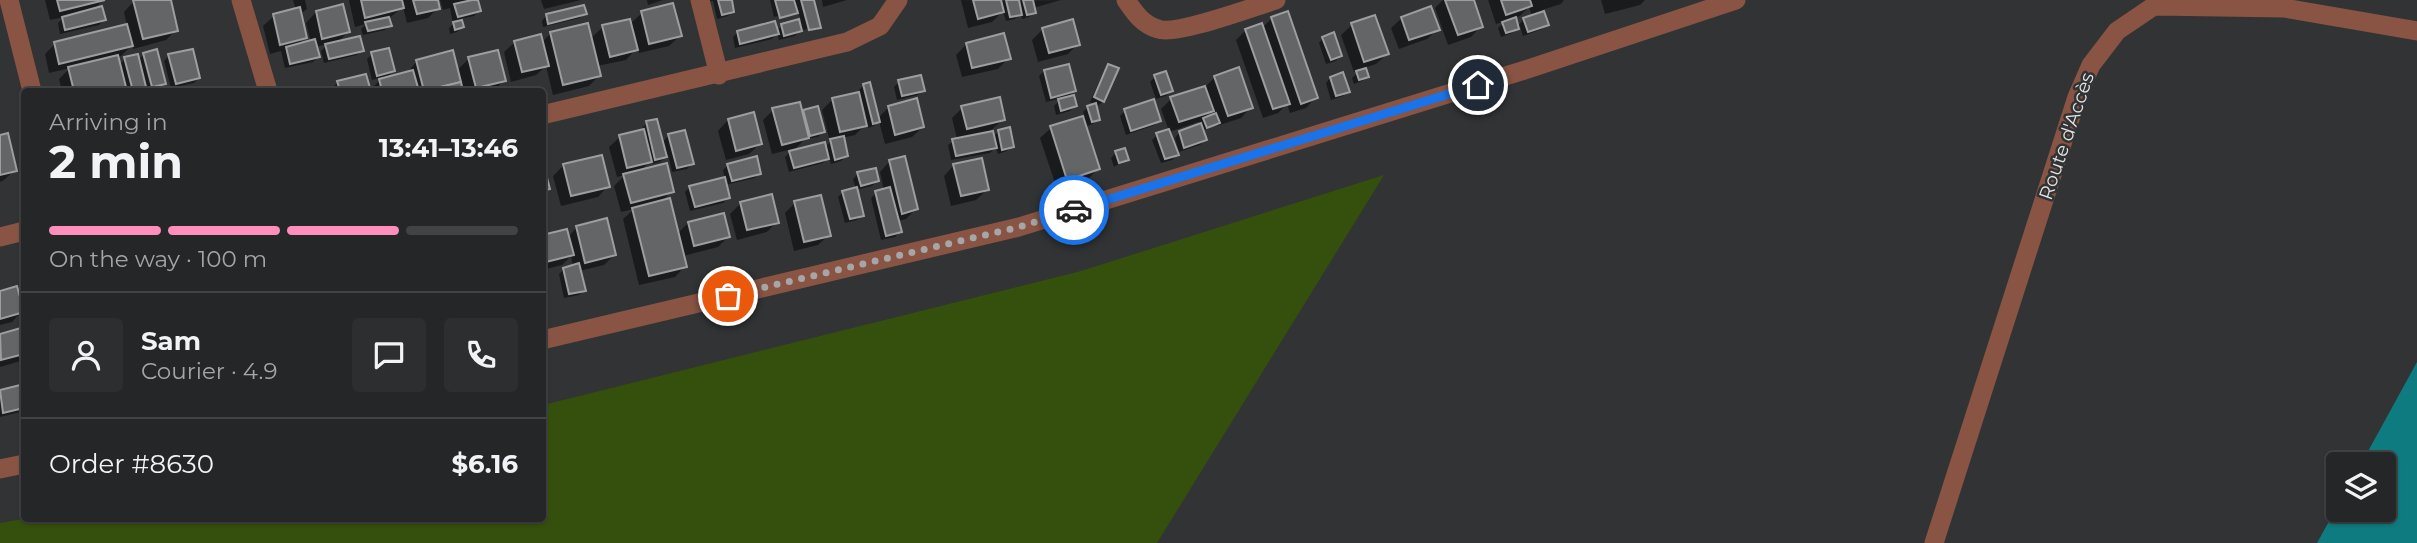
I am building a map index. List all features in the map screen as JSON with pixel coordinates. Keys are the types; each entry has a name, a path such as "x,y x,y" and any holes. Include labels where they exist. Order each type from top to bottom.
{"street":[{"path":"9,0 31,88"},
{"path":"241,0 267,88"},
{"path":"700,0 719,75"},
{"path":"546,114 847,43 880,26 898,0"},
{"path":"1126,0 1138,19 1160,31 1180,29 1276,0"},
{"path":"546,339 1019,227 1528,69 1736,0"},
{"name":"Route d'Accès","path":"1934,543 2077,96 2091,65 2117,31 2154,6 2284,8 2417,31"},
{"path":"0,237 21,232"},
{"path":"0,469 21,465"}],"green space":[{"path":"1384,175 1157,543 0,543 0,523 21,519 21,522 546,522 546,404 1081,271"}],"water":[{"path":"2417,362 2417,543 2317,543 2329,522 2396,522 2396,452 2368,452"}],"building":[{"path":"57,0 105,0 60,11"},
{"path":"133,0 171,0 178,31 143,39"},
{"path":"361,0 402,0 404,8 365,18"},
{"path":"413,0 438,0 440,9 417,14"},
{"path":"478,0 481,11 458,17 454,4"},
{"path":"718,0 732,0 734,12 722,15"},
{"path":"775,0 794,0 798,13 780,18"},
{"path":"801,0 814,0 821,28 809,30"},
{"path":"973,0 1001,0 1004,12 978,19"},
{"path":"1006,0 1019,0 1022,15 1010,17"},
{"path":"1023,0 1033,0 1036,13 1027,15"},
{"path":"1445,0 1474,0 1483,27 1458,35"},
{"path":"1501,0 1530,0 1532,6 1506,15"},
{"path":"673,3 682,36 649,44 641,11"},
{"path":"343,4 350,32 322,39 316,11"},
{"path":"584,5 587,14 548,24 546,14"},
{"path":"102,6 106,20 65,30 62,17"},
{"path":"1431,6 1440,30 1409,40 1401,17"},
{"path":"300,7 307,38 280,45 273,14"},
{"path":"1288,11 1318,98 1301,104 1271,17"},
{"path":"1544,11 1549,25 1528,32 1523,18"},
{"path":"1375,15 1389,54 1364,62 1351,23"},
{"path":"389,17 392,26 368,31 365,22"},
{"path":"1516,17 1519,29 1506,33 1502,22"},
{"path":"630,19 638,50 610,57 602,25"},
{"path":"799,19 802,31 784,36 781,24"},
{"path":"1073,19 1080,45 1049,53 1042,28"},
{"path":"462,20 464,27 455,30 453,22"},
{"path":"775,21 779,34 740,44 737,31"},
{"path":"588,23 601,76 563,85 550,32"},
{"path":"1262,23 1290,104 1273,109 1245,29"},
{"path":"127,24 133,46 59,64 54,42"},
{"path":"1334,32 1342,56 1331,60 1322,37"},
{"path":"1004,33 1011,59 972,68 966,43"},
{"path":"541,34 549,66 522,72 514,41"},
{"path":"360,36 364,51 329,59 325,44"},
{"path":"315,39 320,57 290,64 286,47"},
{"path":"389,48 395,71 377,76 371,52"},
{"path":"157,49 166,84 152,87 143,53"},
{"path":"193,49 200,78 176,84 168,54"},
{"path":"453,50 461,82 423,88 416,60"},
{"path":"498,50 506,81 476,88 468,57"},
{"path":"138,54 146,88 132,88 124,57"},
{"path":"118,55 126,88 73,88 68,67"},
{"path":"1069,64 1076,91 1051,98 1044,70"},
{"path":"1108,64 1119,68 1104,102 1094,97"},
{"path":"1239,67 1253,108 1228,116 1214,76"},
{"path":"1366,68 1369,77 1359,80 1356,71"},
{"path":"413,70 418,88 381,88 379,79"},
{"path":"1166,71 1173,91 1161,95 1154,75"},
{"path":"1343,72 1350,92 1336,96 1330,77"},
{"path":"366,74 370,88 339,88 337,81"},
{"path":"921,75 925,91 902,96 898,80"},
{"path":"461,82 462,88 436,88"},
{"path":"870,82 880,122 873,124 863,84"},
{"path":"1205,86 1214,111 1179,122 1170,97"},
{"path":"859,92 867,126 840,132 832,98"},
{"path":"1074,95 1077,106 1061,111 1058,99"},
{"path":"1000,97 1005,120 967,129 961,106"},
{"path":"917,98 924,127 895,135 888,106"},
{"path":"1154,99 1161,121 1131,131 1124,109"},
{"path":"800,102 809,138 782,145 772,108"},
{"path":"1096,103 1100,120 1092,122 1087,106"},
{"path":"818,106 825,132 810,136 803,110"},
{"path":"754,112 762,144 736,151 728,119"},
{"path":"1216,113 1220,123 1207,128 1203,118"},
{"path":"1083,116 1100,169 1067,180 1050,126"},
{"path":"657,119 667,157 655,160 646,121"},
{"path":"1201,123 1207,140 1184,148 1179,131"},
{"path":"1010,127 1014,147 1002,150 998,130"},
{"path":"644,129 652,162 627,168 619,135"},
{"path":"1169,129 1179,155 1165,159 1156,133"},
{"path":"685,130 694,164 677,168 668,134"},
{"path":"993,131 997,148 956,156 952,139"},
{"path":"8,133 17,171 0,175 0,135"},
{"path":"844,136 848,156 835,160 830,139"},
{"path":"825,142 829,159 794,168 789,151"},
{"path":"1125,148 1129,160 1119,163 1115,151"},
{"path":"602,155 610,187 571,196 563,164"},
{"path":"757,156 761,174 732,181 727,164"},
{"path":"905,156 918,209 902,214 889,160"},
{"path":"982,158 989,190 961,196 953,164"},
{"path":"667,163 674,192 631,203 623,174"},
{"path":"876,168 879,181 861,186 857,172"},
{"path":"546,174 550,189 546,190"},
{"path":"725,177 730,198 695,207 689,186"},
{"path":"857,187 864,216 850,219 842,191"},
{"path":"890,187 902,232 886,236 875,191"},
{"path":"772,194 779,223 747,230 740,202"},
{"path":"821,195 831,236 804,242 794,201"},
{"path":"670,198 687,267 649,276 632,208"},
{"path":"724,213 730,237 694,246 688,222"},
{"path":"607,218 616,255 585,263 576,226"},
{"path":"567,229 574,255 546,262 546,234"},
{"path":"579,263 586,291 569,294 563,268"},
{"path":"17,286 21,313 0,319 0,291"},
{"path":"21,328 21,355 1,360 0,334"},
{"path":"21,385 21,409 3,413 0,390"}],"way so far":[{"path":"728,296 1019,227 1074,210"}],"route":[{"path":"1074,210 1478,85"}]}
